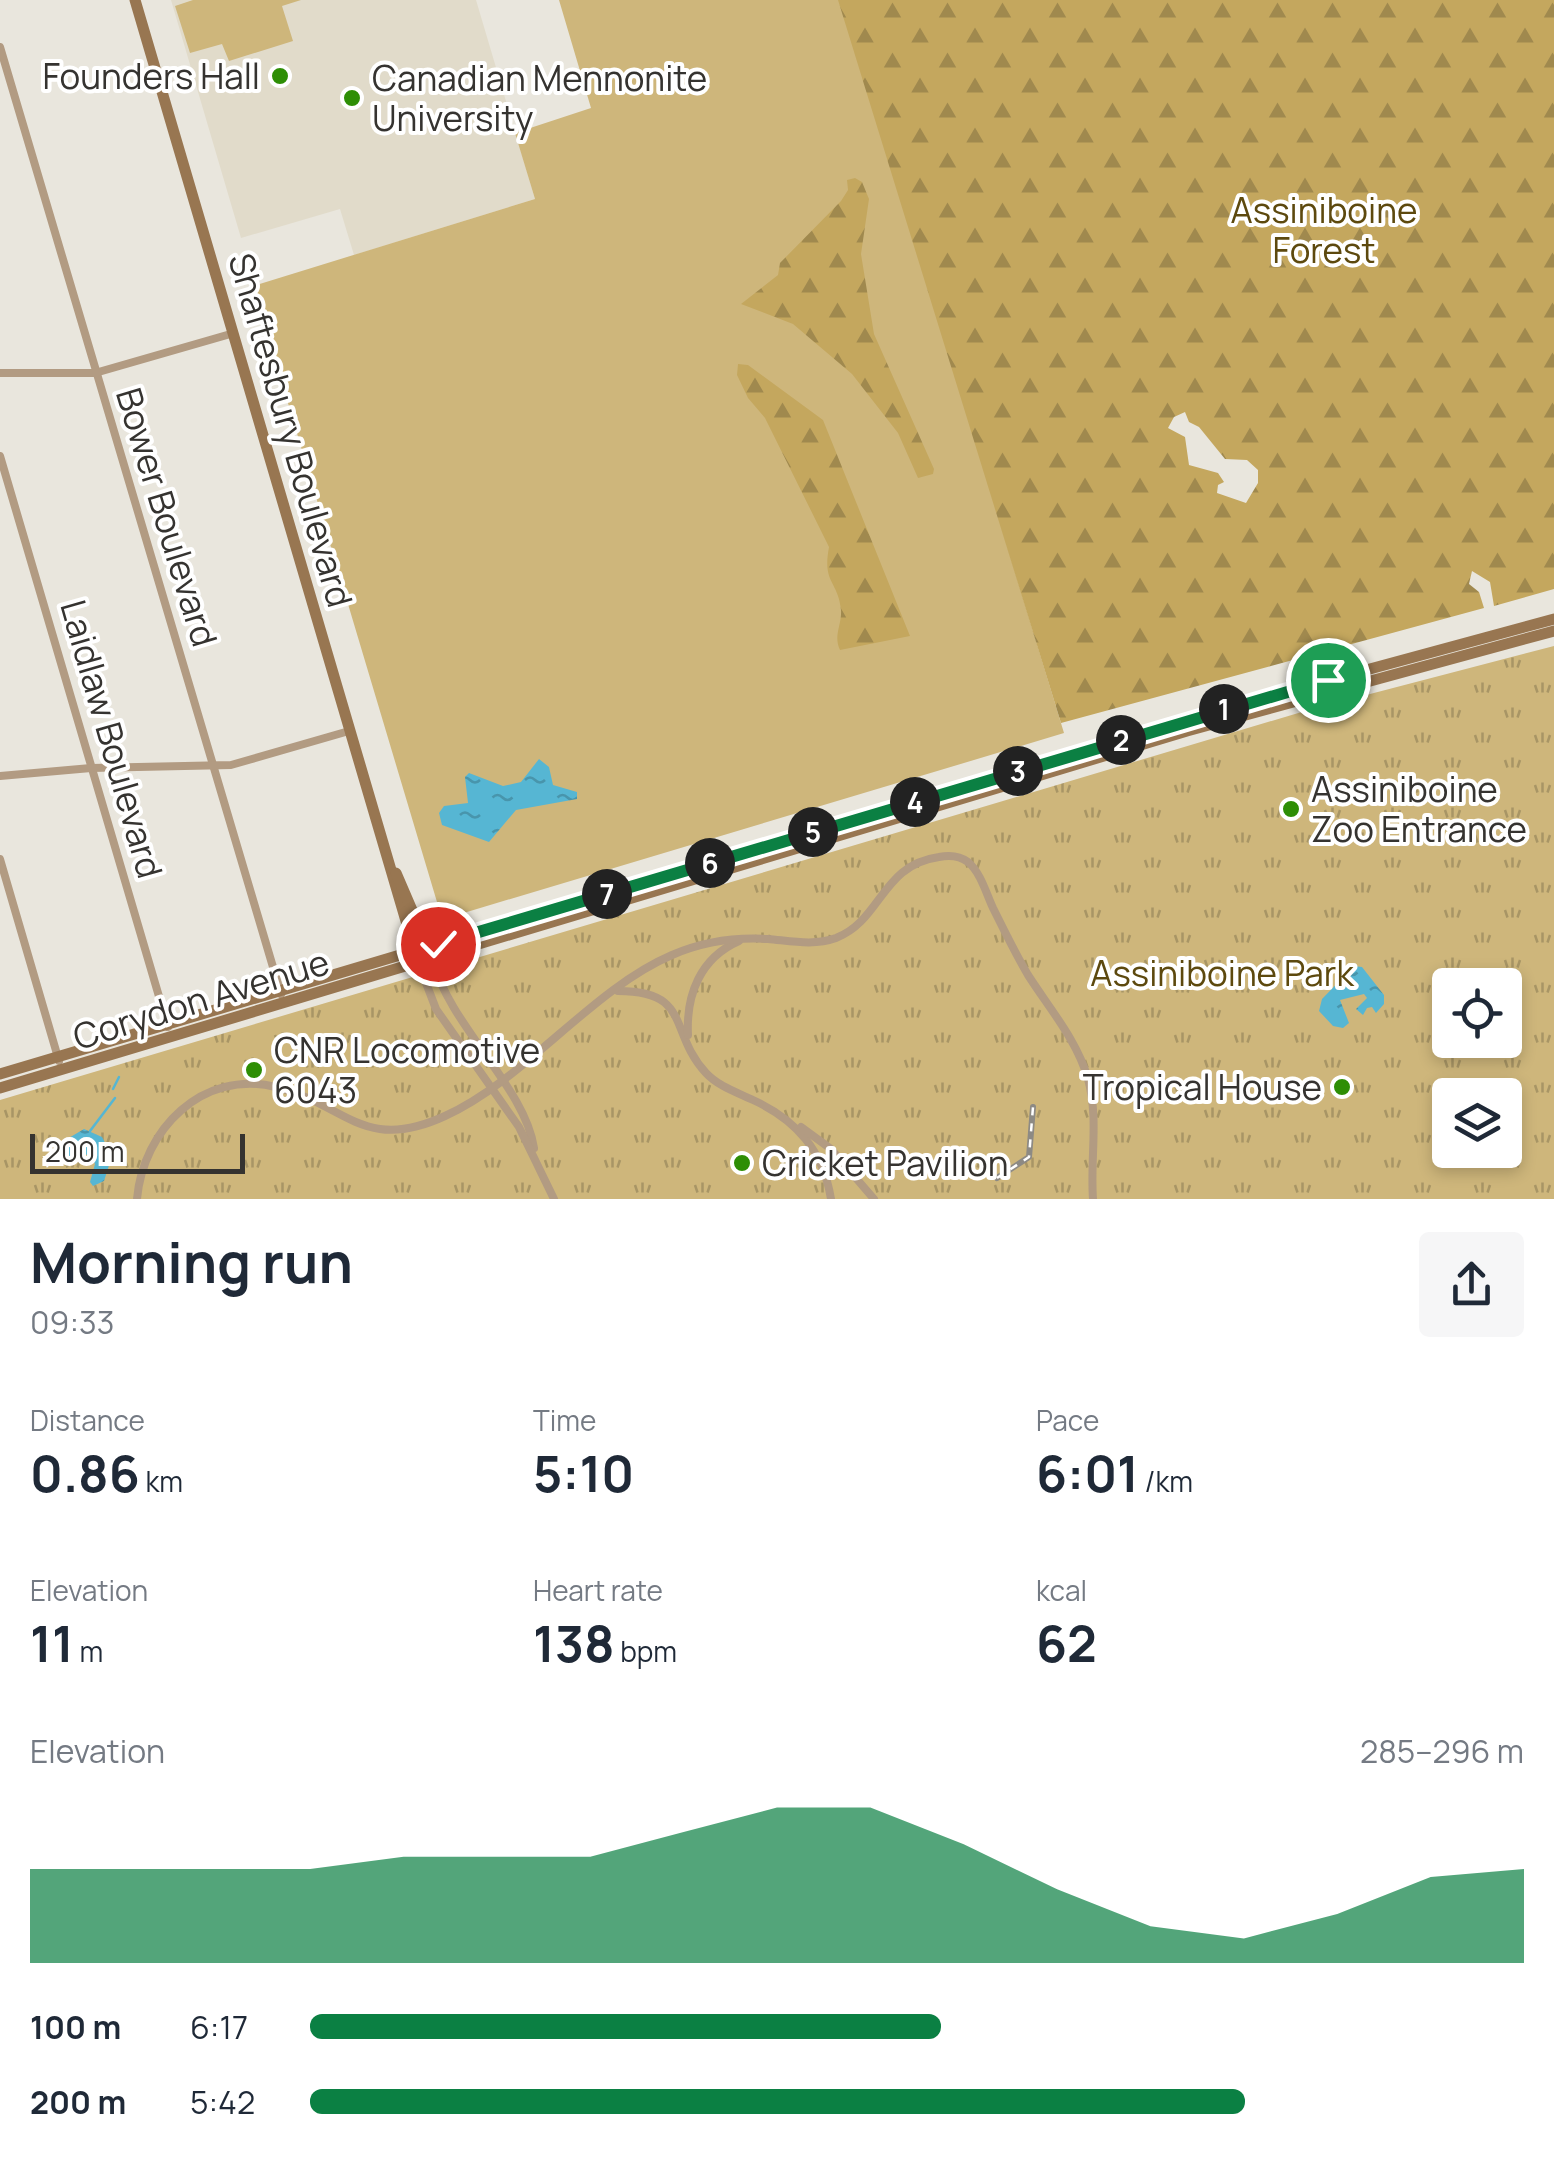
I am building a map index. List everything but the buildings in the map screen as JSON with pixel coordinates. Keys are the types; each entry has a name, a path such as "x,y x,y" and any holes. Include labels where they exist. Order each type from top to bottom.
{"main road":[{"name":"Shaftesbury Boulevard","path":"137,0 387,856 423,955"},
{"path":"423,955 1274,694 1554,619"},
{"path":"423,955 1187,731 1554,632"},
{"name":"Corydon Avenue","path":"0,1088 60,1063 423,955"},
{"name":"Corydon Avenue","path":"0,1074 60,1063"}],"street":[{"name":"Bower Boulevard","path":"0,48 282,996"},
{"path":"0,373 94,373 234,333"},
{"name":"Laidlaw Boulevard","path":"0,456 169,1030"},
{"path":"0,776 92,768 232,765 350,732"},
{"path":"137,1199 150,1149 164,1124 187,1104 219,1090 275,1086 351,1123 399,1129 444,1116 492,1086 618,991 676,953 744,939 833,939 860,922 906,868 938,857 968,862 1084,1068 1095,1123 1092,1198"},
{"path":"0,859 60,1063"},
{"path":"688,1040 689,1004 698,979 719,952 744,939"},
{"path":"423,955 454,1014 501,1079 532,1139 534,1153"},
{"path":"423,955 436,1009 534,1153 554,1199"},
{"path":"618,991 642,991 662,998 678,1017 696,1059 716,1082 789,1119 831,1149 874,1199"},
{"path":"789,1119 820,1161 830,1199"}],"shaded area":[{"name":"Canadian Mennonite University","path":"171,0 476,0 535,199 354,255 340,209 241,238"}],"green space":[{"path":"193,0 301,0 282,6 293,41 229,61 222,44 190,53 175,6"},
{"path":"559,0 841,0 1064,733 457,915 437,902 253,286 535,199 515,133 591,108"},
{"name":"Assiniboine Forest","path":"838,0 1554,0 1554,589 1494,606 1490,582 1472,571 1469,584 1479,592 1484,608 1061,723","holes":["1185,412 1189,422 1199,427 1225,459 1247,460 1258,470 1258,483 1246,503 1217,493 1218,485 1224,482 1218,473 1189,465 1185,437 1168,428 1174,417"]},
{"path":"855,178 862,182 869,199 861,254 874,334 934,469 933,474 918,478 898,433 852,374 793,324 741,304 778,275 780,263 841,201 848,190 847,180"},
{"path":"738,364 748,365 823,420 910,636 840,650 837,640 841,610 829,575 829,547 765,418 748,398 737,375"},
{"name":"Assiniboine Park","path":"1554,646 1554,1199 0,1199 0,1100 1305,711"}],"water":[{"path":"539,759 549,767 553,785 577,792 577,799 516,810 489,842 442,825 439,813 444,806 468,803 465,777 469,773 503,786 521,782"},
{"path":"1354,966 1362,967 1384,995 1384,1004 1376,1013 1372,1007 1367,1008 1363,1015 1356,1009 1367,998 1364,994 1340,1000 1349,1023 1343,1028 1333,1026 1319,1011 1322,999"},
{"path":"84,1129 102,1137 112,1156 104,1181 93,1186 90,1182 95,1164 90,1154 70,1158 63,1154 67,1139"}],"waterway":[{"path":"113,1089 119,1077"},
{"path":"90,1131 115,1098"}],"railway":[{"path":"997,1178 1029,1157 1033,1107"}],"place":[{"name":"Founders Hall","path":"280,76"},
{"name":"Canadian Mennonite University","path":"352,98"},
{"name":"Assiniboine Zoo Entrance","path":"1291,809"},
{"name":"CNR Locomotive 6043","path":"254,1070"},
{"name":"Tropical House","path":"1342,1087"},
{"name":"Cricket Pavilion","path":"742,1163"}],"route":[{"path":"438,944 1328,680"}]}
